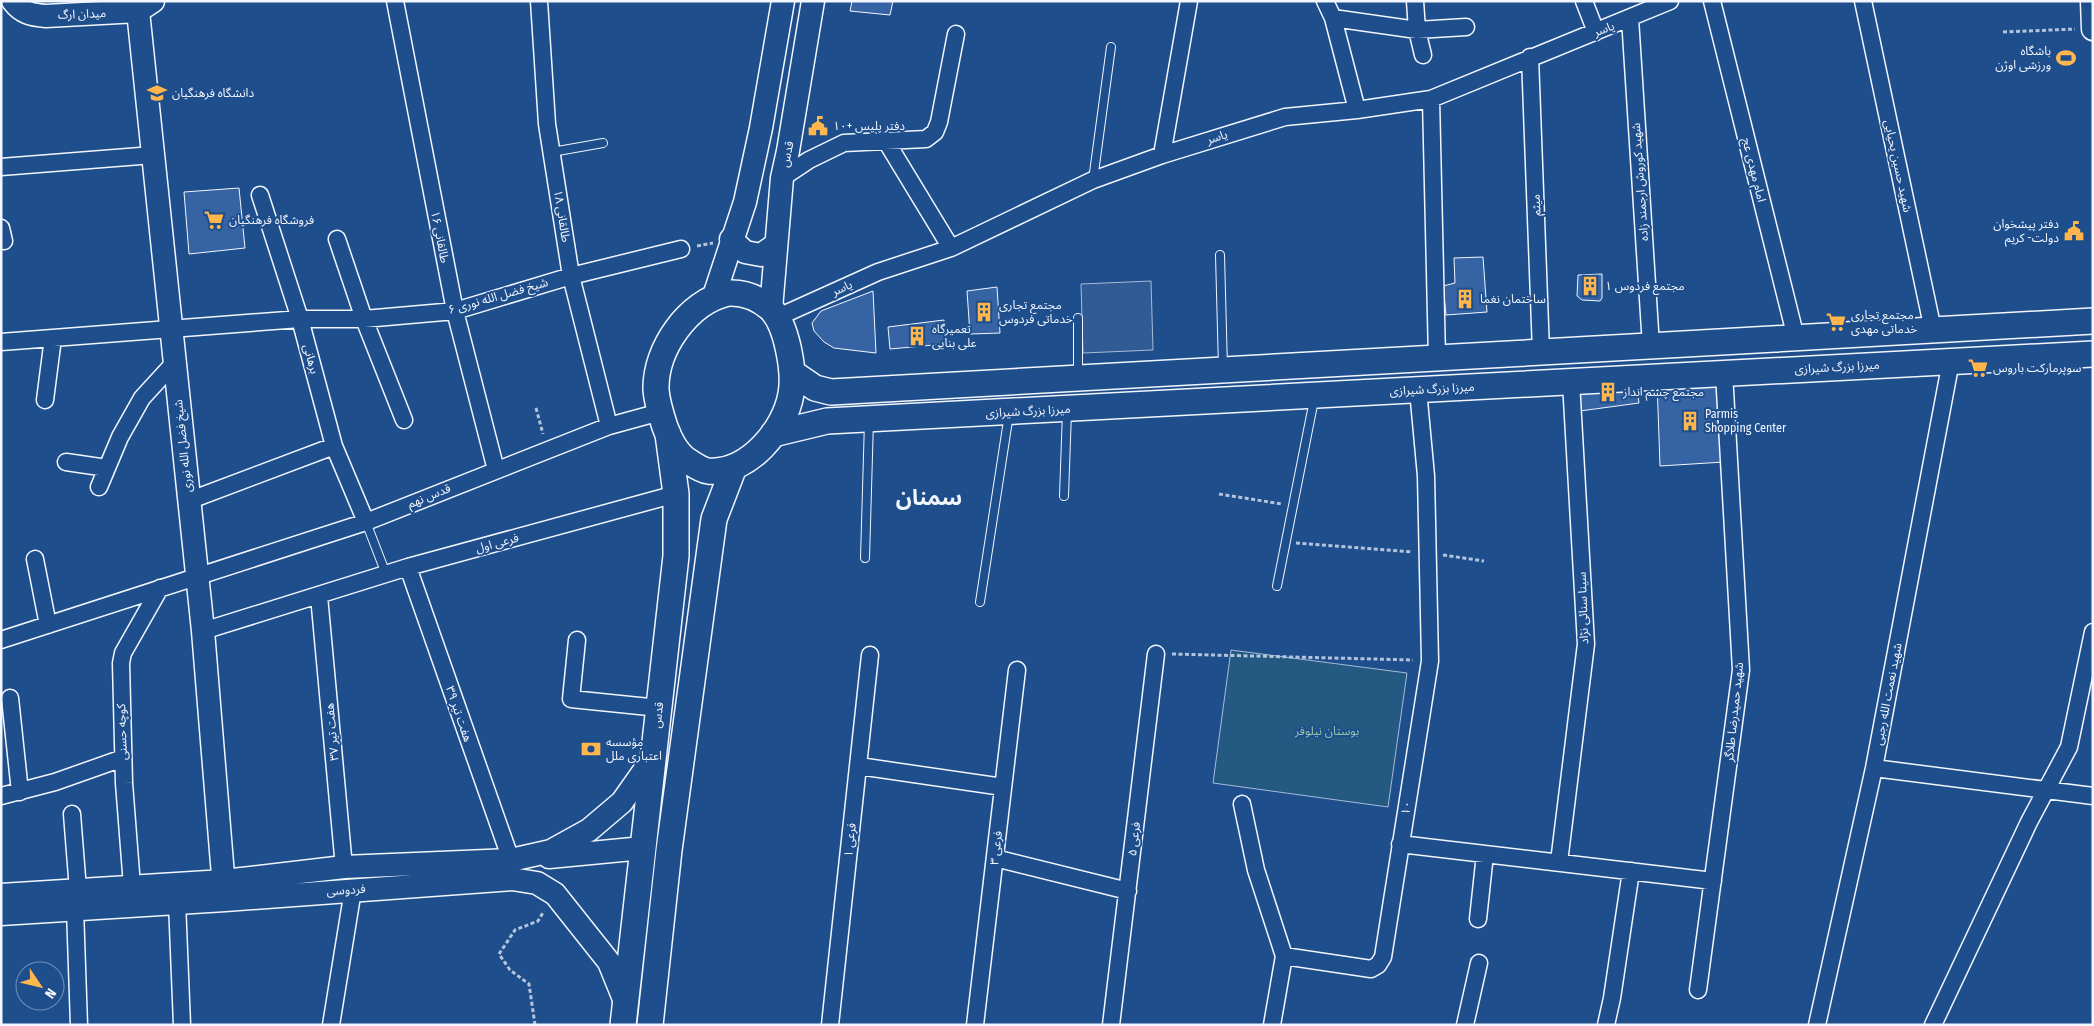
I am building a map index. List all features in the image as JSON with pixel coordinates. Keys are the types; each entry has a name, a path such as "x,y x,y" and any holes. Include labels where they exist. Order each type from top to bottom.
{"main road":[{"name":"میدان ارگ","path":"13,1 18,8 31,15 146,6"},
{"path":"714,296 745,202 761,128 783,1"},
{"name":"قدس","path":"774,313 775,246 782,178 813,1"},
{"path":"2092,1 2093,29"},
{"name":"شیخ فضل الله نوری","path":"146,6 153,155 188,501 198,578 225,891"},
{"path":"731,240 745,252 761,255 775,246"},
{"path":"742,293 759,300 774,313 782,328 793,373 791,395 785,415 773,434 757,451 734,467 706,471 682,457 664,423 656,390 658,369 666,349 676,330 692,312 714,296 742,293"},
{"path":"793,373 815,388 831,392 2093,321"},
{"name":"میرزا بزرگ شیرازی","path":"773,434 827,421 2093,354"},
{"path":"985,383 985,413"},
{"name":"قدس","path":"624,1015 676,556 676,494 664,423"},
{"path":"650,1025 669,850 714,519 734,467"},
{"name":"فردوسی","path":"511,860 551,851 590,830 622,802 653,758"},
{"path":"643,848 669,850"},
{"name":"فردوسی","path":"1,895 177,902 344,867 511,860 643,848"},
{"name":"فردوسی","path":"1,914 132,886 225,891 354,890 512,879 537,883 555,894 609,962 624,1015"}],"street":[{"name":"طالقانی ۱۶","path":"395,1 455,310 496,470"},
{"name":"طالقانی ۱۸","path":"539,1 547,124 571,276 609,426"},
{"path":"1162,155 1189,1"},
{"path":"1325,1 1333,18 1357,110"},
{"path":"1415,1 1417,30 1423,55"},
{"path":"1584,1 1596,32"},
{"name":"یاسر","path":"774,313 878,272 951,248 1093,180 1162,155 1285,117 1357,110 1431,99 1670,1"},
{"name":"امام مهدی عج","path":"1712,1 1796,338"},
{"name":"شهید حسین یحیایی","path":"1864,1 1933,330"},
{"path":"1333,18 1417,30 1466,27"},
{"name":"شهید کوروش ارجمند زاده","path":"1630,18 1651,346"},
{"path":"782,178 809,160 844,143 926,139 935,132 939,122 956,34"},
{"name":"میثم","path":"1530,58 1541,352"},
{"path":"1431,99 1437,358"},
{"path":"886,141 951,248"},
{"path":"1,167 153,155"},
{"name":"برهانی","path":"260,195 300,320 334,446 366,522"},
{"path":"337,239 364,319 404,420"},
{"name":"شیخ فضل الله نوری ۶","path":"1,342 300,320 364,319 455,310 571,276 681,249"},
{"path":"45,400 54,338"},
{"name":"شهید نعمت الله رجبی","path":"1817,1025 1874,768 1951,361"},
{"path":"99,487 120,438 142,398 174,362"},
{"name":"شهید حمیدرضا طلاگر","path":"1698,990 1741,670 1724,373"},
{"name":"سینا سنائی نژاد","path":"1558,862 1586,644 1571,382"},
{"name":"۱۰","path":"1284,956 1371,969 1383,957 1430,661 1426,476 1418,390"},
{"name":"قدس نهم","path":"1,640 160,588 198,578 366,522 609,426 664,423"},
{"path":"188,501 334,446"},
{"path":"66,462 107,468"},
{"name":"فرعی اول","path":"203,631 408,567 676,494"},
{"path":"35,559 48,625"},
{"name":"هفت تیر ۳۹","path":"408,567 511,860"},
{"name":"کوچه حسنی","path":"132,886 123,758 120,673 123,654 160,588"},
{"name":"هفت تیر ۳۷","path":"319,596 344,867"},
{"path":"1933,1025 2029,822 2069,747 2093,632"},
{"path":"577,640 571,699 659,708"},
{"name":"فرعی ۵","path":"1111,1025 1156,654"},
{"name":"فرعی ۱","path":"830,1025 870,655"},
{"name":"فرعی ۳","path":"975,1025 1017,670"},
{"path":"10,698 20,792"},
{"path":"1,796 20,792 123,758"},
{"path":"859,766 1003,787"},
{"path":"1874,768 2093,796"},
{"path":"1242,804 1256,870 1284,956 1272,1025"},
{"path":"72,814 79,1025"},
{"path":"1400,844 1713,881"},
{"path":"1478,919 1485,854"},
{"path":"995,858 1128,892"},
{"path":"1606,1025 1612,998 1631,871"},
{"path":"331,1025 354,890"},
{"path":"177,902 182,1025"},
{"path":"1465,1025 1479,963"}],"lane":[{"path":"1093,180 1111,47"},
{"path":"552,152 604,143"},
{"path":"1220,255 1223,370"},
{"path":"1078,318 1078,378"},
{"path":"1277,586 1315,395"},
{"path":"1064,496 1067,409"},
{"path":"980,602 1009,412"},
{"path":"865,558 869,419"},
{"path":"366,522 386,574"}],"path":[{"path":"2004,32 2093,29"},
{"path":"681,249 731,240"},
{"path":"536,408 548,450"},
{"path":"1218,494 1293,505"},
{"path":"1285,542 1427,553 1484,561"},
{"path":"1156,654 1430,661"},
{"path":"535,1025 529,984 510,970 499,954 515,930 538,921 555,894"}],"green space":[{"name":"بوستان نیلوفر","path":"1231,650 1407,673 1388,807 1213,783"}],"shaded area":[{"path":"1151,281 1153,350 1083,353 1081,284"}],"building":[{"path":"852,1 893,1 890,15 850,11"},
{"name":"فروشگاه فرهنگیان","path":"239,188 245,248 189,254 184,192"},
{"name":"ساختمان نغما","path":"1483,257 1487,312 1446,315 1443,286 1455,283 1454,258"},
{"name":"مجتمع فردوس ۱","path":"1602,274 1602,298 1600,301 1582,300 1577,296 1578,275"},
{"name":"مجتمع تجاری خدماتی فردوس","path":"997,287 1000,333 970,334 967,291"},
{"path":"873,291 876,353 834,348 824,342 814,331 812,323 821,311"},
{"name":"تعمیرگاه علی بنایی","path":"944,320 945,344 890,349 888,327"},
{"name":"Parmis Shopping Center","path":"1721,378 1724,462 1660,466 1657,381"},
{"name":"مجتمع چشم انداز","path":"1636,381 1639,403 1580,411 1579,384"}],"place":[{"name":"باشگاه ورزشی اوژن","path":"2066,58"},
{"name":"دانشگاه فرهنگیان","path":"157,93"},
{"name":"دفتر پلیس +۱۰","path":"818,126"},
{"name":"فروشگاه فرهنگیان","path":"214,220"},
{"name":"دفتر پیشخوان دولت- کریم","path":"2074,231"},
{"name":"مجتمع فردوس ۱","path":"1590,286"},
{"name":"ساختمان نغما","path":"1465,299"},
{"name":"مجتمع تجاری خدماتی فردوس","path":"984,312"},
{"name":"مجتمع تجاری خدماتی مهدی","path":"1836,322"},
{"name":"تعمیرگاه علی بنایی","path":"917,336"},
{"name":"سوپرمارکت باروس","path":"1978,368"},
{"name":"مجتمع چشم انداز","path":"1608,392"},
{"name":"Parmis Shopping Center","path":"1690,421"},
{"name":"مؤسسه اعتباری ملل","path":"591,749"}],"district":[{"name":"سمنان","path":"929,497"}]}
